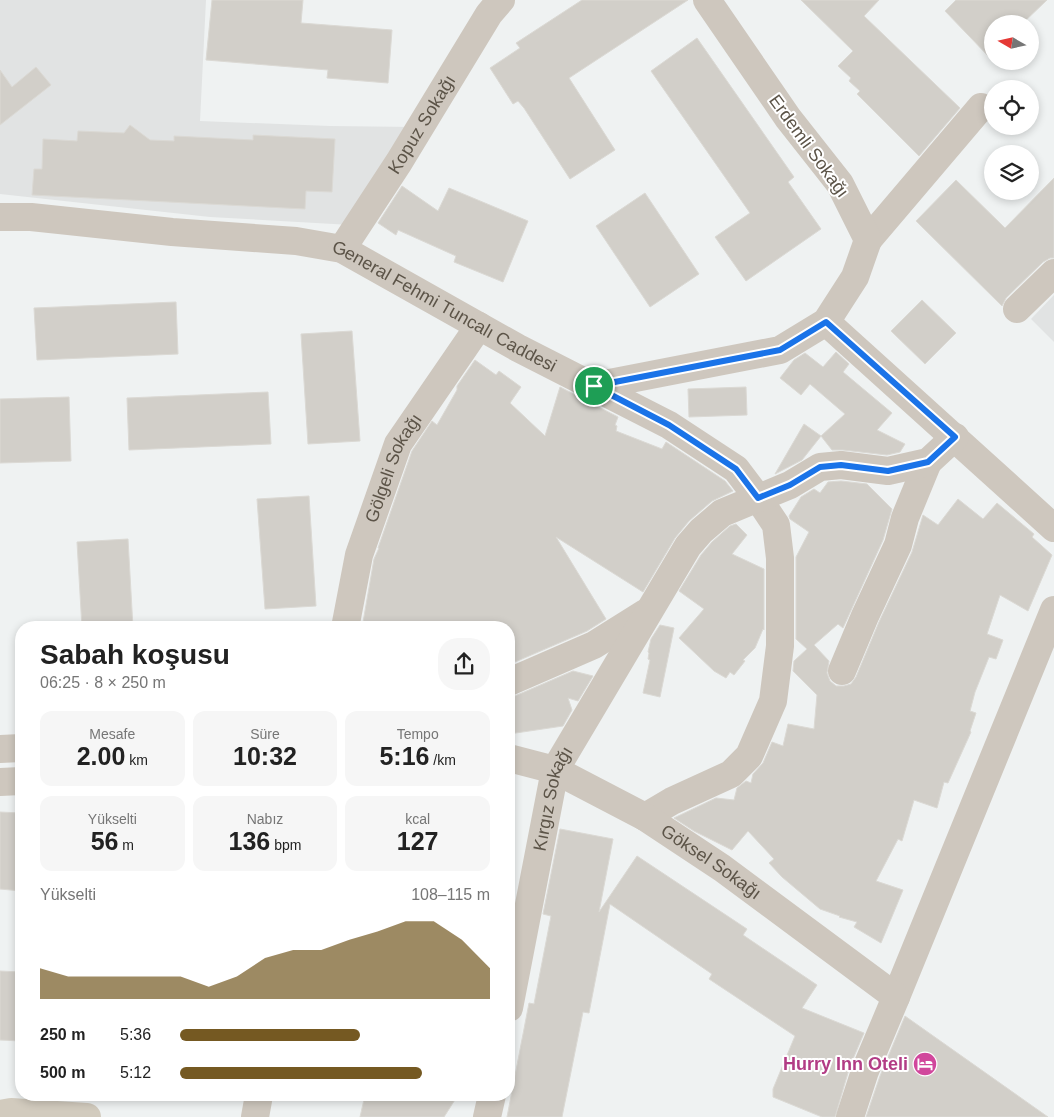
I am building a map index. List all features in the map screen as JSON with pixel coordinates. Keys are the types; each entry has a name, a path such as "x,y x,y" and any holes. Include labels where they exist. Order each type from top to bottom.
{"main road":[{"path":"0,1114 11,1112 30,1116 87,1117"}],"street":[{"name":"Kopuz Sokağı","path":"342,249 400,162 489,14 501,0"},
{"name":"Erdemli Sokağı","path":"707,0 788,118 840,184 868,240"},
{"path":"594,386 780,350 826,322 855,277 868,240 981,107"},
{"name":"General Fehmi Tuncalı Caddesi","path":"0,217 31,217 172,232 296,241 342,249 518,348 669,425 736,469 776,525 780,558 780,646 773,701 749,756 731,774 672,801 645,817"},
{"path":"1017,309 1054,273"},
{"path":"826,322 1054,528"},
{"name":"Gölgeli Sokağı","path":"346,621 359,555 398,444 479,326"},
{"path":"842,670 898,545 905,518 928,462 955,437"},
{"name":"Kırgız Sokağı","path":"515,977 555,770 688,546 701,531 722,513 790,485 820,467 841,465 888,471 928,462"},
{"path":"850,1117 865,1071 1054,610"},
{"name":"Kırgız Sokağı","path":"515,679 594,645 649,611"},
{"path":"0,749 15,748"},
{"name":"Göksel Sokağı","path":"515,760 555,770 645,817 722,868 896,996"},
{"path":"0,782 15,781"},
{"path":"255,1117 258,1101"},
{"path":"487,1117 491,1101"}],"shaded area":[{"path":"0,0 206,0 200,121 415,127 351,225 210,217 0,194"},
{"path":"1054,295 1054,342 1031,319"}],"building":[{"path":"212,0 303,0 301,23 392,30 388,83 327,78 328,70 206,60"},
{"path":"582,0 688,0 569,78 615,150 570,179 524,108 518,101 513,104 490,68 520,48 516,43"},
{"path":"801,0 879,0 864,16 960,108 919,156 857,94 860,91 849,81 851,78 838,66 853,51"},
{"path":"956,0 1047,0 1031,15 984,15 984,52 945,11"},
{"path":"697,38 794,177 788,182 821,229 746,281 715,237 750,213 651,71"},
{"path":"36,67 51,85 0,125 0,70 12,87"},
{"path":"130,125 150,140 174,141 174,136 253,140 253,135 335,139 332,192 306,191 305,209 32,195 34,169 42,169 43,139 77,141 78,131 124,133"},
{"path":"1054,178 1054,258 1043,262 1006,298 1002,306 916,221 956,180 1005,228 1032,200 1039,200 1039,193"},
{"path":"402,186 438,211 449,188 528,221 503,282 454,262 456,256 398,230 396,235 378,223"},
{"path":"645,193 699,274 650,307 596,226"},
{"path":"922,300 956,333 925,364 891,331"},
{"path":"176,302 178,354 37,360 34,308"},
{"path":"352,331 360,441 308,444 301,334"},
{"path":"836,352 849,364 843,372 892,413 877,430 905,444 900,452 887,455 832,450 821,436 845,414 810,384 801,395 780,378 794,360 805,353 823,367"},
{"path":"475,360 496,375 499,371 521,387 510,403 545,436 560,387 618,417 615,425 617,426 616,431 662,449 666,442 725,481 733,491 712,501 689,521 675,538 643,592 556,537 606,619 587,631 515,662 515,621 363,621 374,559 412,451 432,421 437,425 457,390 457,386"},
{"path":"746,387 747,415 689,417 688,389"},
{"path":"268,392 271,444 129,450 127,398"},
{"path":"69,397 71,461 0,463 0,399"},
{"path":"804,424 821,436 802,460 775,474"},
{"path":"841,481 867,484 892,509 883,540 843,628 838,624 814,645 829,661 827,673 830,681 836,686 851,684 856,677 912,552 923,515 938,525 958,499 983,519 997,503 1034,534 1032,537 1052,555 1028,611 1000,595 987,634 1003,640 996,659 989,657 975,692 970,711 976,713 971,732 948,783 944,782 937,808 914,800 902,841 898,839 876,881 903,890 881,943 854,927 857,922 820,909 782,877 769,863 774,859 748,831 732,850 694,831 674,818 716,798 734,800 737,788 746,781 751,783 753,774 763,763 772,742 783,746 788,724 814,729 817,695 793,671 794,661 807,649 796,639 796,557 809,532 790,519 789,516 801,497 814,489 820,493 828,482"},
{"path":"309,496 316,606 265,609 257,499"},
{"path":"736,524 747,535 732,554 764,569 764,630 755,648 743,660 745,661 734,675 730,672 726,678 714,671 679,638 704,609 679,591 701,555 712,542 730,526"},
{"path":"128,539 133,621 82,621 77,542"},
{"path":"660,625 674,628 660,697 643,693 650,660 648,659 648,652 651,639"},
{"path":"573,671 593,676 578,701 568,698 572,710 563,726 515,733 515,696"},
{"path":"0,812 15,813 15,890 0,889"},
{"path":"560,829 613,839 599,912 637,856 747,929 743,935 817,985 802,1008 864,1033 850,1066 835,1117 822,1117 773,1097 773,1089 795,1036 709,979 712,974 610,904 589,1013 583,1012 562,1117 507,1117 510,1101 515,1101 515,1076 529,1003 534,1004 551,916 543,914"},
{"path":"0,971 15,972 15,1041 0,1040"},
{"name":"Hurry Inn Oteli","path":"905,1016 1048,1117 866,1117 880,1076"},
{"path":"364,1101 454,1101 444,1117 360,1117"}],"place":[{"name":"Hurry Inn Oteli","path":"925,1064"}],"route":[{"path":"826,322 955,437 928,462 888,471 841,465 820,467 790,485 758,498 736,469 669,425 594,386 780,350 826,322"}]}
